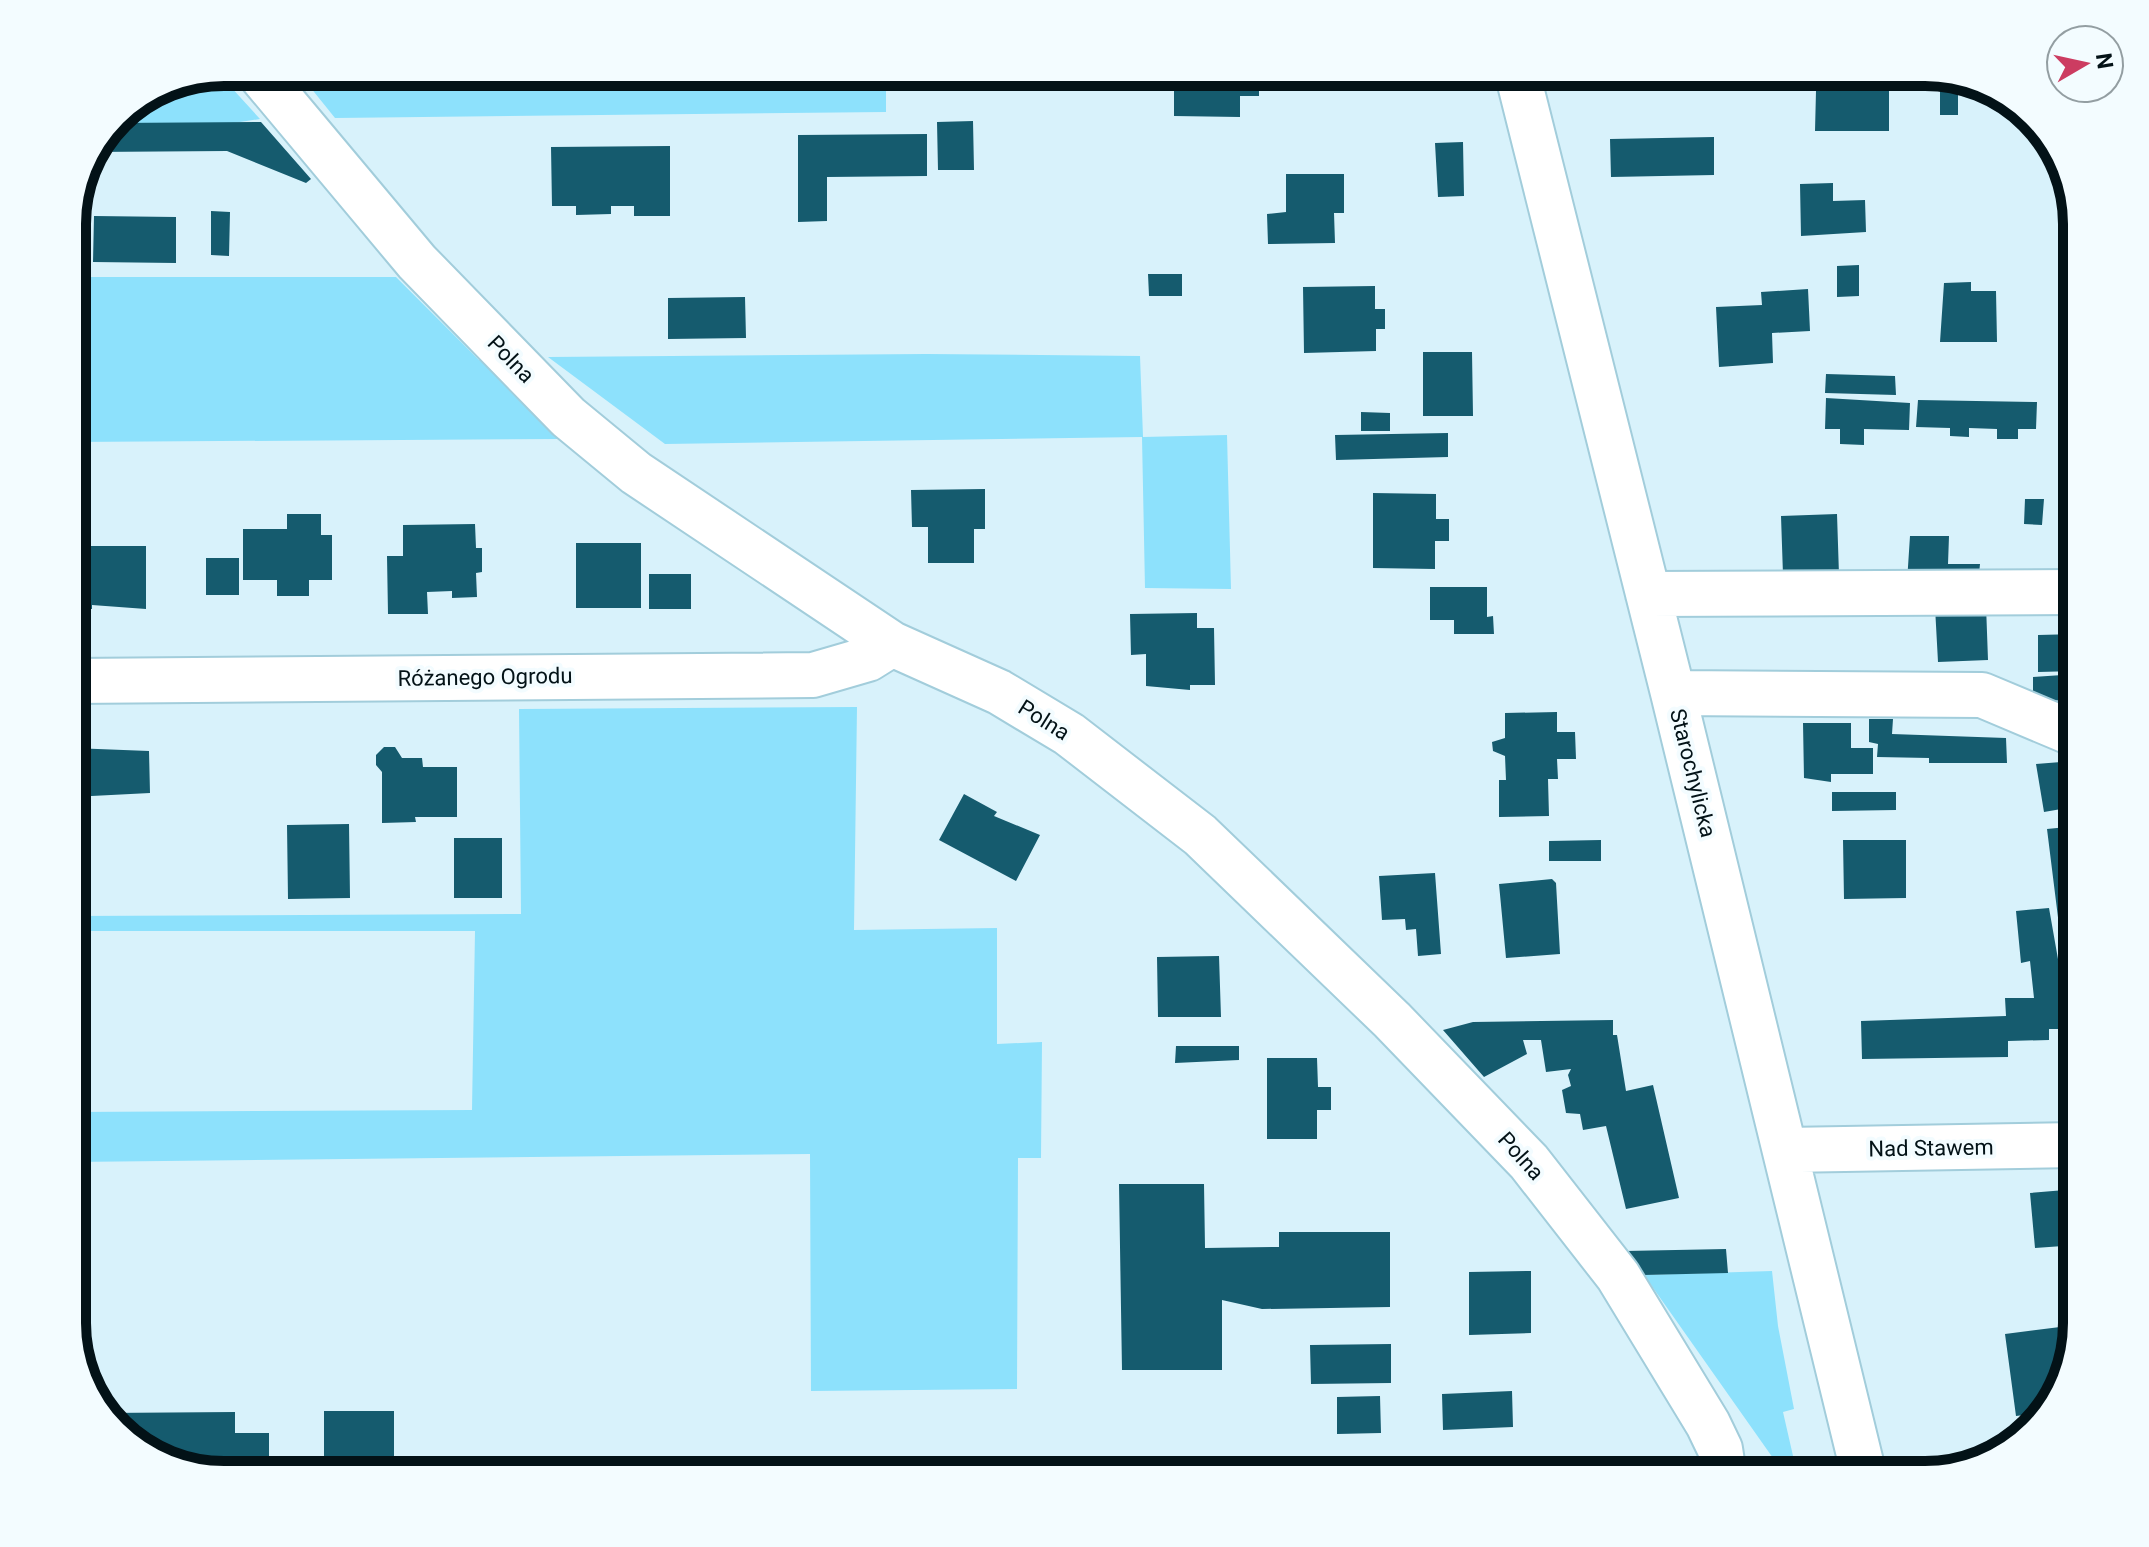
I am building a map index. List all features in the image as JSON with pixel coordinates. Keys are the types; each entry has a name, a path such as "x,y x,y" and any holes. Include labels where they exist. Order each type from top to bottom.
{"street":[{"name":"Polna","path":"270,86 417,262 568,417 636,473 892,644 999,692 1069,734 1200,835 1370,998 1529,1162 1618,1276 1708,1424 1720,1449 1722,1461"},
{"name":"Starochylicka","path":"1521,86 1861,1461"},
{"path":"1648,594 2063,592"},
{"name":"Różanego Ogrodu","path":"86,681 813,675 846,668 892,644"},
{"path":"1673,693 1982,695 2063,729"},
{"name":"Nad Stawem","path":"1786,1150 2063,1145"}],"shaded area":[{"path":"230,86 260,119 227,124 130,123 155,104 179,93"},
{"path":"309,86 886,86 886,112 335,118"},
{"path":"86,277 396,277 479,360 493,357 562,439 86,442"},
{"path":"1140,356 1143,437 1227,435 1231,589 1145,588 1142,437 665,444 548,357"},
{"path":"857,707 854,930 997,928 997,1044 1042,1042 1041,1158 1018,1158 1017,1389 811,1391 810,1154 86,1162 86,1112 472,1110 475,931 86,931 86,916 521,914 519,709"},
{"path":"1772,1271 1778,1326 1794,1409 1783,1412 1794,1461 1775,1461 1644,1275"}],"building":[{"path":"1174,86 1259,86 1259,96 1240,96 1240,117 1174,116"},
{"path":"1816,91 1889,91 1889,131 1815,131"},
{"path":"1940,91 1958,91 1958,115 1940,115"},
{"path":"973,121 974,170 938,170 937,122"},
{"path":"261,122 311,179 306,183 227,151 107,152 130,123"},
{"path":"927,134 927,176 827,177 827,221 798,222 798,135"},
{"path":"1714,137 1714,175 1611,177 1610,139"},
{"path":"1463,142 1464,196 1438,197 1435,143"},
{"path":"670,146 670,216 634,216 634,206 611,206 611,214 576,215 576,206 552,206 551,147"},
{"path":"1286,174 1344,174 1344,213 1334,213 1335,243 1268,244 1267,214 1286,212"},
{"path":"1833,183 1833,201 1865,200 1866,232 1801,236 1800,184"},
{"path":"211,211 230,212 229,256 211,255"},
{"path":"94,216 176,217 176,263 93,262"},
{"path":"1859,265 1859,296 1837,297 1837,266"},
{"path":"1148,274 1182,274 1182,296 1149,296"},
{"path":"1971,282 1971,291 1996,291 1997,342 1940,342 1944,283"},
{"path":"1375,286 1375,309 1385,309 1385,329 1376,329 1376,351 1304,353 1303,287"},
{"path":"1808,289 1810,331 1772,333 1773,363 1719,367 1716,307 1762,305 1761,292"},
{"path":"745,297 746,338 668,339 668,298"},
{"path":"1423,352 1472,352 1473,416 1423,416"},
{"path":"1826,374 1895,376 1896,395 1825,393"},
{"path":"1826,398 1910,403 1909,430 1864,429 1864,445 1840,444 1840,429 1825,429"},
{"path":"1918,400 2037,402 2036,429 2018,429 2018,439 1997,439 1997,429 1969,428 1969,437 1950,436 1950,428 1916,427"},
{"path":"1361,412 1390,413 1390,431 1361,431"},
{"path":"1448,433 1448,457 1336,460 1335,435"},
{"path":"985,489 985,529 974,529 974,563 928,563 928,527 912,527 911,490"},
{"path":"1373,493 1436,494 1436,519 1449,519 1449,541 1435,541 1435,569 1373,568"},
{"path":"2025,499 2044,499 2042,525 2024,524"},
{"path":"287,514 321,514 321,535 332,535 332,580 309,580 309,596 277,596 277,580 243,580 243,529 287,529"},
{"path":"1837,514 1839,575 1783,575 1781,516"},
{"path":"475,524 476,548 482,548 482,572 476,573 477,597 452,598 452,591 427,592 428,614 388,614 387,556 403,556 403,525"},
{"path":"1910,536 1949,536 1948,564 1980,564 1978,584 1907,582"},
{"path":"576,543 641,543 641,608 576,608"},
{"path":"86,546 146,546 146,609 92,605 92,609 86,609"},
{"path":"206,558 239,558 239,595 206,595"},
{"path":"649,574 691,574 691,609 649,609"},
{"path":"1430,587 1487,587 1487,617 1493,616 1494,634 1454,634 1454,620 1430,620"},
{"path":"1986,605 1988,660 1938,662 1935,607"},
{"path":"1197,613 1197,628 1214,628 1215,685 1190,685 1190,690 1146,686 1146,654 1131,655 1130,614"},
{"path":"2063,634 2063,671 2038,672 2038,635"},
{"path":"2063,675 2063,700 2033,701 2033,677"},
{"path":"1557,712 1557,732 1575,732 1576,759 1557,759 1558,779 1548,779 1549,816 1499,817 1499,780 1506,780 1505,756 1493,751 1492,742 1505,738 1505,713"},
{"path":"1869,719 1893,719 1892,734 2006,738 2007,763 1929,763 1929,758 1877,757 1878,744 1869,742"},
{"path":"1803,723 1851,723 1851,748 1873,748 1873,774 1831,774 1831,782 1804,778"},
{"path":"384,747 395,747 402,758 422,758 423,767 457,767 457,817 415,817 416,822 382,823 382,772 376,765 376,755"},
{"path":"86,749 149,751 150,793 86,796"},
{"path":"2061,762 2063,809 2044,812 2036,764"},
{"path":"1832,792 1896,792 1896,810 1832,811"},
{"path":"964,794 997,812 994,816 1040,835 1016,881 939,840"},
{"path":"349,824 350,898 288,899 287,825"},
{"path":"2063,827 2063,958 2047,829"},
{"path":"454,838 502,838 502,898 454,898"},
{"path":"1601,840 1601,861 1549,861 1549,841"},
{"path":"1843,840 1906,840 1906,898 1844,899"},
{"path":"1435,873 1441,954 1418,956 1416,929 1406,930 1405,919 1382,920 1379,876"},
{"path":"1552,879 1556,883 1560,954 1506,958 1499,884"},
{"path":"2049,908 2063,988 2063,1029 2049,1029 2049,1040 2008,1041 2008,1057 1862,1059 1861,1021 2006,1016 2005,998 2034,998 2030,961 2021,963 2016,911"},
{"path":"1219,956 1221,1017 1158,1017 1157,957"},
{"path":"1613,1020 1613,1035 1617,1035 1626,1091 1653,1085 1679,1198 1626,1209 1606,1126 1583,1130 1580,1114 1566,1113 1562,1090 1571,1086 1568,1075 1571,1069 1546,1072 1541,1040 1523,1040 1527,1054 1484,1077 1443,1030 1473,1022"},
{"path":"1176,1046 1239,1046 1239,1060 1175,1063"},
{"path":"1267,1058 1317,1058 1318,1087 1331,1087 1331,1110 1317,1110 1317,1139 1267,1139"},
{"path":"1119,1184 1204,1184 1205,1248 1279,1247 1279,1232 1390,1232 1390,1307 1262,1309 1222,1300 1222,1370 1122,1370"},
{"path":"2063,1190 2063,1246 2035,1248 2030,1193"},
{"path":"1726,1249 1728,1273 1644,1275 1625,1251"},
{"path":"1531,1271 1531,1333 1469,1335 1469,1272"},
{"path":"2063,1327 2056,1368 2028,1414 2016,1416 2005,1334"},
{"path":"1391,1344 1391,1383 1311,1384 1310,1345"},
{"path":"1512,1391 1513,1427 1443,1430 1442,1394"},
{"path":"1380,1396 1381,1433 1337,1434 1337,1397"},
{"path":"324,1411 394,1411 394,1460 324,1460"},
{"path":"235,1412 235,1433 269,1433 269,1460 206,1460 179,1454 140,1433 119,1413"}]}
